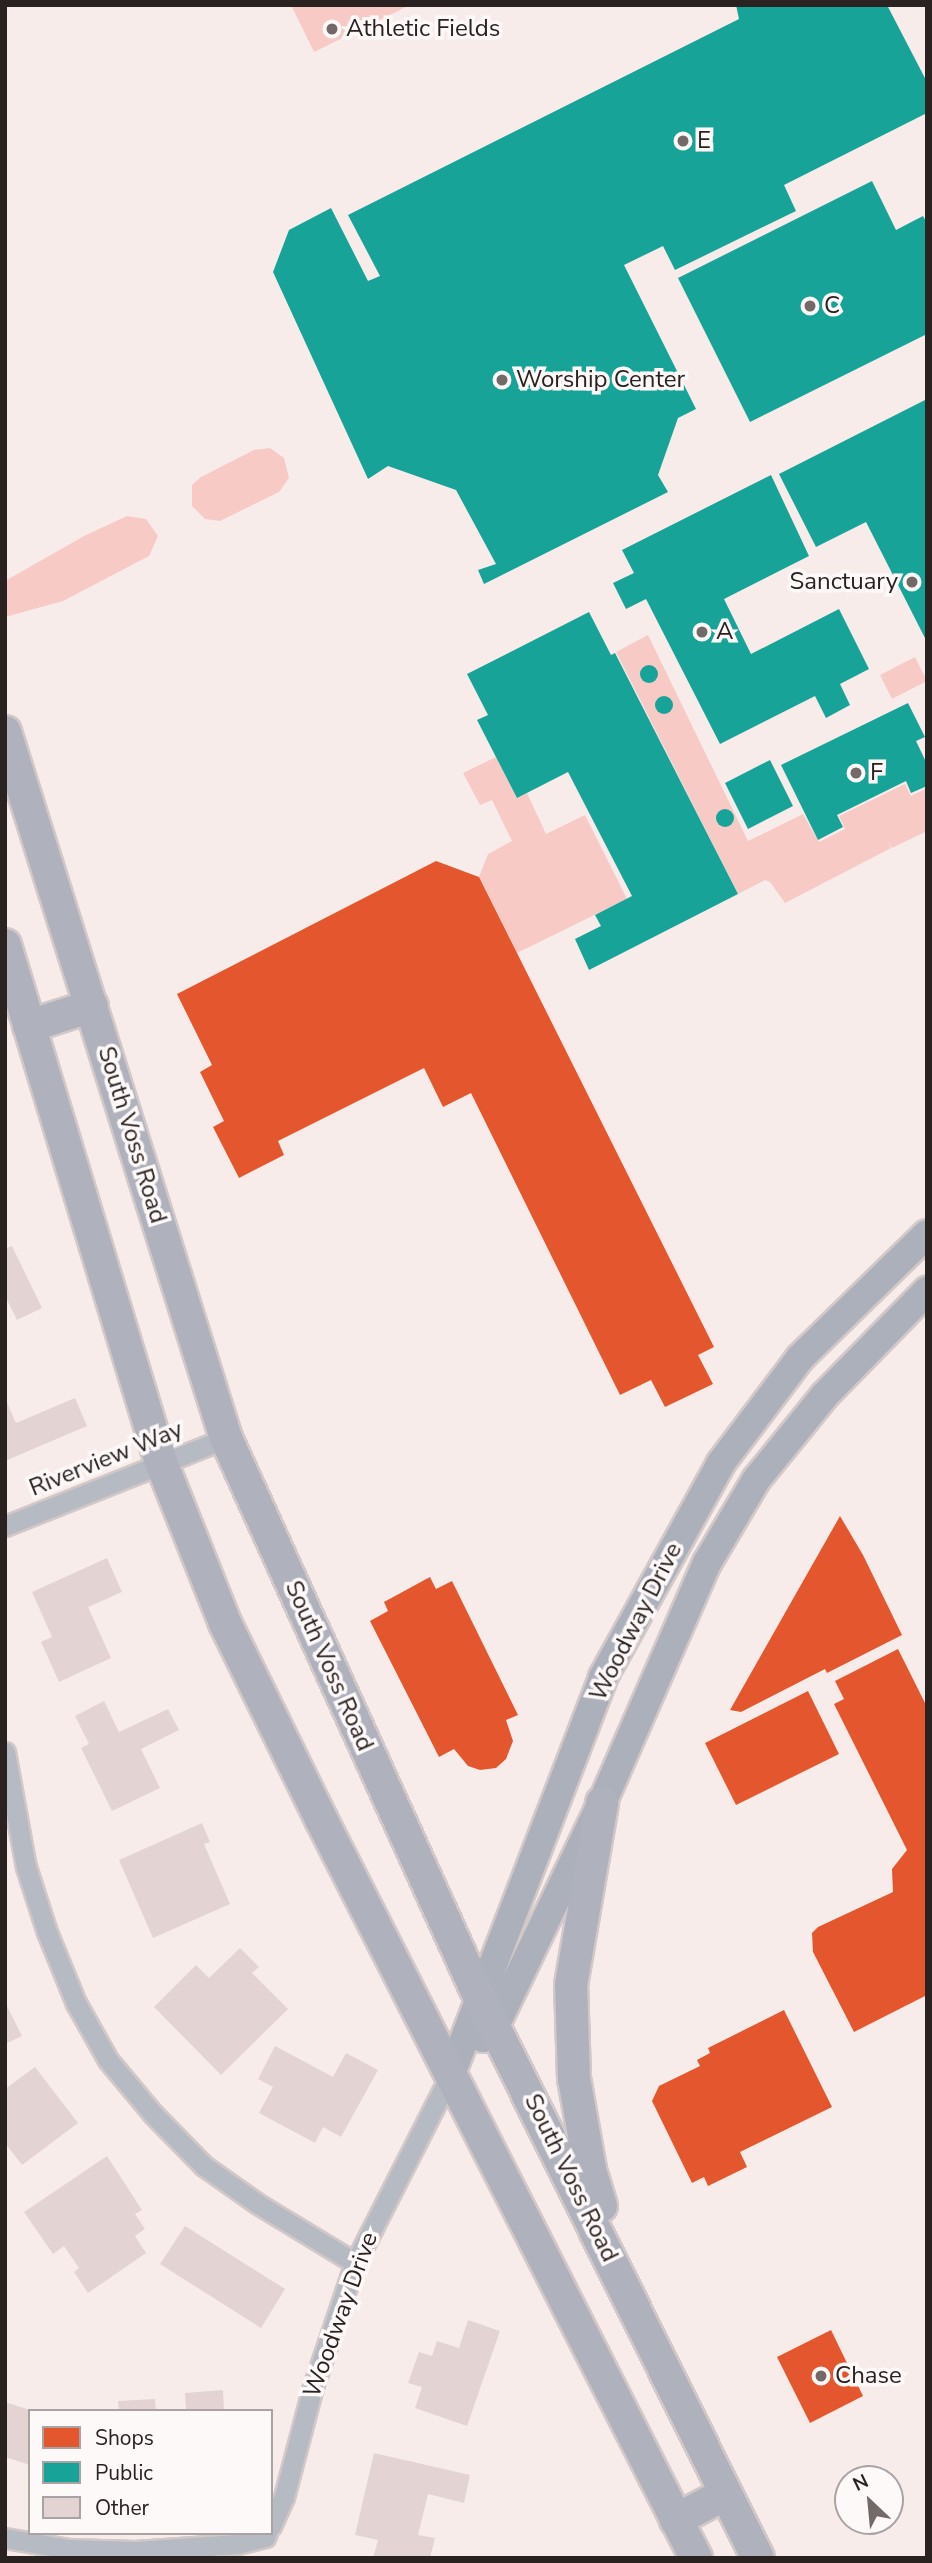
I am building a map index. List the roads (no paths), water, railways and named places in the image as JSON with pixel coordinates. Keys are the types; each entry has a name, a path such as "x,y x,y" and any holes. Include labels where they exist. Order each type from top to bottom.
{"main road":[{"name":"South Voss Road","path":"5,732 226,1438 480,1996 758,2558"},
{"path":"5,945 161,1462 225,1623 696,2558"},
{"path":"29,1026 92,1006"},
{"name":"Woodway Drive","path":"451,2074 603,1677 721,1463 800,1358 925,1240"},
{"name":"Woodway Drive","path":"451,2074 495,2026 602,1803 707,1563 756,1480 834,1386 927,1291"},
{"path":"721,1463 756,1480"},
{"path":"602,1803 571,1985 574,2078 590,2169 627,2291"},
{"path":"676,2520 725,2494"}],"street":[{"name":"Riverview Way","path":"5,1526 226,1438"},
{"path":"5,1752 26,1867 47,1932 76,2003 108,2060 153,2114 204,2166 258,2204 355,2263"},
{"name":"Woodway Drive","path":"273,2521 284,2497 312,2390 355,2263 451,2074"},
{"path":"5,2538 69,2549 135,2551 237,2544 260,2535"}],"place":[{"name":"Athletic Fields","path":"332,29"},
{"name":"E","path":"683,141"},
{"name":"C","path":"810,306"},
{"name":"Worship Center","path":"502,380"},
{"name":"Sanctuary","path":"912,582"},
{"name":"A","path":"702,632"},
{"name":"F","path":"856,773"},
{"name":"Chase","path":"821,2376"}]}
